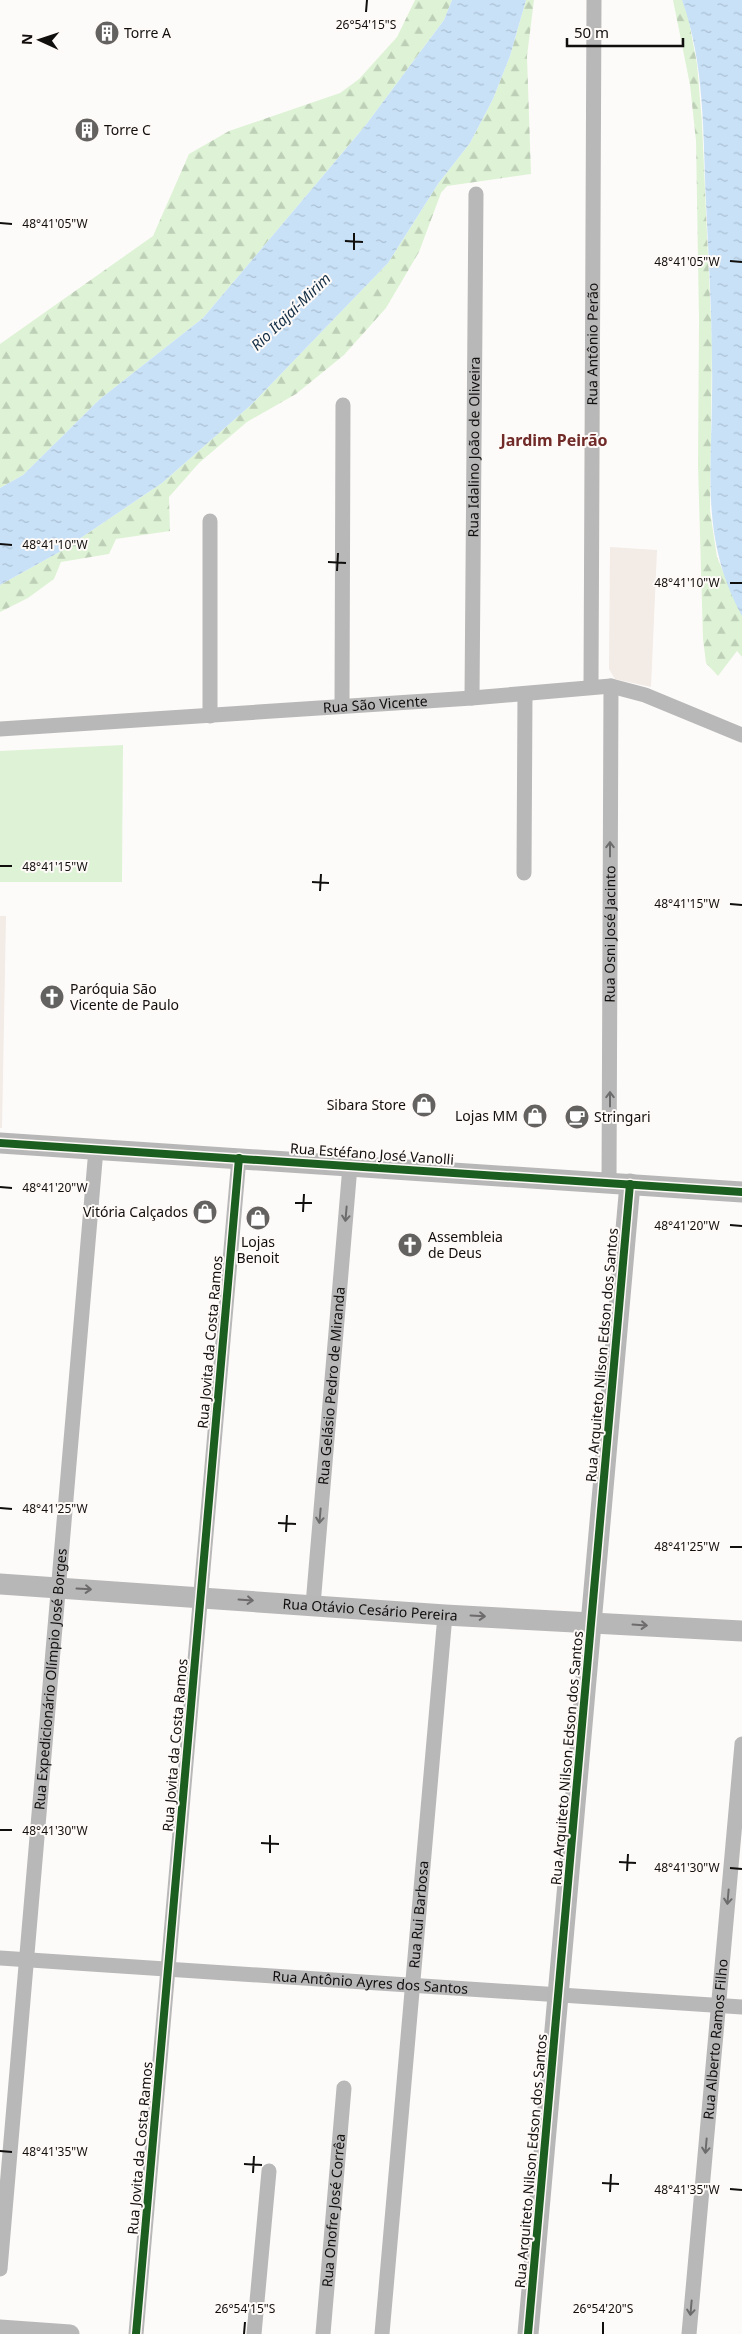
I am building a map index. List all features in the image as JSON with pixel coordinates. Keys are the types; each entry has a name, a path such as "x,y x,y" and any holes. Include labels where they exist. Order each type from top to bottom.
{"main road":[{"name":"Rua Estéfano José Vanolli","path":"0,1142 742,1192"},
{"name":"Rua Arquiteto Nilson Edson dos Santos","path":"528,2334 630,1184"},
{"name":"Rua Otávio Cesário Pereira","path":"0,1584 200,1596 445,1615 591,1621 742,1631"}],"street":[{"name":"Rua Antônio Perão","path":"591,686 594,0"},
{"name":"Rua Idalino João de Oliveira","path":"472,698 476,194"},
{"path":"342,706 343,405"},
{"path":"210,521 210,716"},
{"name":"Rua São Vicente","path":"0,729 472,698 591,686 611,686 645,694 742,735"},
{"name":"Rua Osni José Jacinto","path":"609,1183 611,686"},
{"path":"524,873 526,694"},
{"name":"Rua Expedicionário Olímpio José Borges","path":"0,2269 96,1149"},
{"name":"Rua Jovita da Costa Ramos","path":"136,2334 239,1158"},
{"name":"Rua Gelásio Pedro de Miranda","path":"313,1605 350,1166"},
{"name":"Rua Rui Barbosa","path":"382,2334 445,1615"},
{"name":"Rua Alberto Ramos Filho","path":"689,2334 742,1744"},
{"name":"Rua Antônio Ayres dos Santos","path":"0,1958 742,2007"},
{"name":"Rua Onofre José Corrêa","path":"323,2334 344,2088"},
{"path":"254,2334 269,2171"},
{"path":"0,2329 70,2334"}],"shaded area":[{"path":"610,547 657,550 651,687 615,679 609,669"},
{"path":"0,916 6,916 2,1128 0,1128"}],"green space":[{"path":"415,0 452,0 444,20 365,126 203,318 100,399 23,475 0,488 0,344 153,236 189,154 229,131 340,93 359,79 397,37"},
{"path":"526,0 534,0 527,56 531,174 447,186 441,193 419,252 386,308 344,355 296,394 247,422 199,463 169,497 170,531 116,539 109,554 61,562 54,579 28,598 0,612 0,585 63,550 162,483 251,405 388,263 438,184 470,143 493,99 510,56"},
{"path":"673,0 682,0 688,16 697,64 702,123 712,343 710,511 717,557 742,616 742,657 737,651 718,676 706,663 703,639 698,466 699,320 696,141 690,85"},
{"path":"123,745 122,882 0,882 0,751"}],"water":[{"name":"Rio Itajaí-Mirim","path":"452,0 526,0 510,56 493,99 470,143 438,184 388,263 251,405 162,483 63,550 0,585 0,488 23,475 100,399 203,318 365,126 444,20"},
{"path":"682,0 742,0 742,616 729,589 720,562 712,510 712,350 702,100 690,24"}],"cycle path":[{"path":"0,1143 742,1192"},
{"path":"136,2334 239,1158"},
{"path":"528,2334 630,1184"}],"place":[{"name":"Torre A","path":"107,33"},
{"name":"Torre C","path":"87,130"},
{"name":"Paróquia São Vicente de Paulo","path":"52,997"},
{"name":"Sibara Store","path":"424,1105"},
{"name":"Lojas MM","path":"535,1116"},
{"name":"Stringari","path":"577,1117"},
{"name":"Vitória Calçados","path":"205,1212"},
{"name":"Lojas Benoit","path":"258,1218"},
{"name":"Assembleia de Deus","path":"410,1245"}],"district":[{"name":"Jardim Peirão","path":"554,440"}]}
